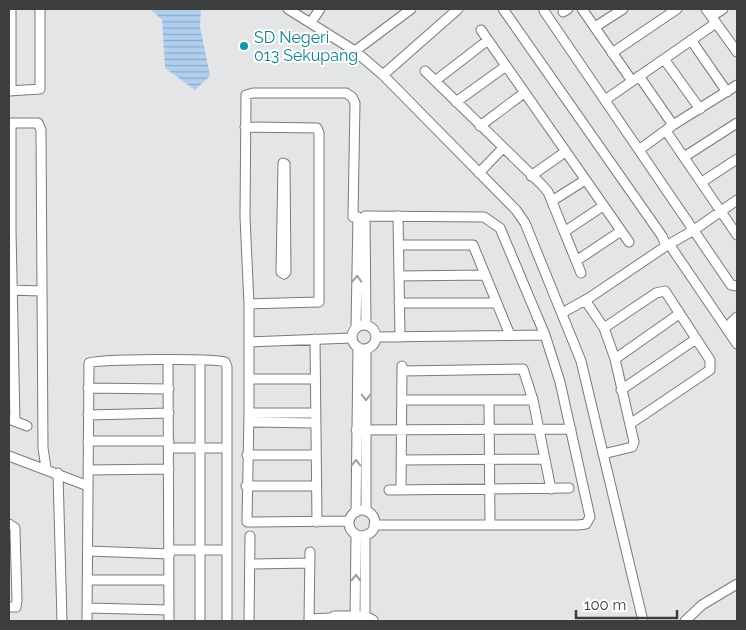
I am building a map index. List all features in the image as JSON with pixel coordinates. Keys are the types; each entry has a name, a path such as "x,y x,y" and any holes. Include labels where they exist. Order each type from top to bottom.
{"street":[{"path":"11,9 10,92 40,89 40,9"},
{"path":"288,9 355,51 383,74 516,210 524,223 581,361 643,621"},
{"path":"310,22 320,9"},
{"path":"355,51 411,9"},
{"path":"383,74 458,9"},
{"path":"503,9 737,344"},
{"path":"582,9 612,53 635,79 670,128 684,157 737,235"},
{"path":"595,28 623,9"},
{"path":"612,53 677,9"},
{"path":"605,100 691,40 712,16 723,9"},
{"path":"544,11 731,284 737,286"},
{"path":"712,16 737,52"},
{"path":"481,30 629,242"},
{"path":"435,81 488,40"},
{"path":"691,40 727,92"},
{"path":"664,59 700,108"},
{"path":"456,102 506,66"},
{"path":"425,72 542,185 552,201 581,273"},
{"path":"639,150 737,85"},
{"path":"349,522 248,524 246,520 249,418 249,304 245,217 245,102 249,94 346,93 352,97 355,103 361,326 352,338"},
{"path":"480,126 524,93"},
{"path":"28,426 12,420 10,124 38,123 41,125 43,448 46,468"},
{"path":"684,157 737,123"},
{"path":"245,127 317,128 319,133 319,302 249,304"},
{"path":"479,173 503,148"},
{"path":"531,176 565,152"},
{"path":"702,182 737,159"},
{"path":"283,163 285,164 285,217 286,272 283,274 281,272 283,163"},
{"path":"552,201 585,180"},
{"path":"562,313 667,245 694,230 737,200"},
{"path":"564,232 604,206"},
{"path":"359,216 484,217 500,228 545,335 560,382 590,517 586,524 374,525"},
{"path":"398,216 400,337"},
{"path":"576,260 621,231"},
{"path":"398,246 473,245 510,336"},
{"path":"399,276 485,275"},
{"path":"10,290 42,291"},
{"path":"604,328 660,292 665,292 710,360 710,370 630,424"},
{"path":"584,300 604,328 615,359 634,442 632,447 603,454"},
{"path":"399,303 496,303"},
{"path":"615,359 679,314"},
{"path":"737,317 731,323 737,333"},
{"path":"361,326 374,330 376,337 373,345 362,348"},
{"path":"376,337 545,335"},
{"path":"249,342 352,338 362,348 361,430 356,512 349,522 350,530 361,535 372,531 374,525 374,518 366,511 361,430"},
{"path":"315,339 317,522"},
{"path":"622,390 696,339"},
{"path":"200,360 200,621"},
{"path":"88,621 88,388 90,361 220,360 226,363 228,448 227,621"},
{"path":"168,361 169,621"},
{"path":"401,489 402,368 523,369 533,400 551,489"},
{"path":"249,379 315,379"},
{"path":"88,388 169,389"},
{"path":"402,400 533,400"},
{"path":"489,401 490,524"},
{"path":"88,414 169,413"},
{"path":"249,418 316,413"},
{"path":"249,418 316,423"},
{"path":"361,430 571,429"},
{"path":"88,441 228,448"},
{"path":"247,455 315,455"},
{"path":"9,456 46,468 58,475"},
{"path":"402,460 545,459"},
{"path":"9,462 58,475 88,486"},
{"path":"88,470 169,469"},
{"path":"58,475 62,621"},
{"path":"246,486 316,486"},
{"path":"390,490 569,488"},
{"path":"356,512 366,511"},
{"path":"9,524 15,528 12,566 16,607 9,607"},
{"path":"310,552 309,620 332,618 368,619 361,535"},
{"path":"355,619 361,535"},
{"path":"250,536 250,621"},
{"path":"88,551 169,552 227,550"},
{"path":"250,564 310,563"},
{"path":"88,580 169,580"},
{"path":"685,621 702,605 737,584"},
{"path":"88,608 169,610"}],"water":[{"path":"150,9 201,9 200,27 210,76 195,90 165,68 162,20"}],"place":[{"name":"SD Negeri 013 Sekupang","path":"244,46"}]}
